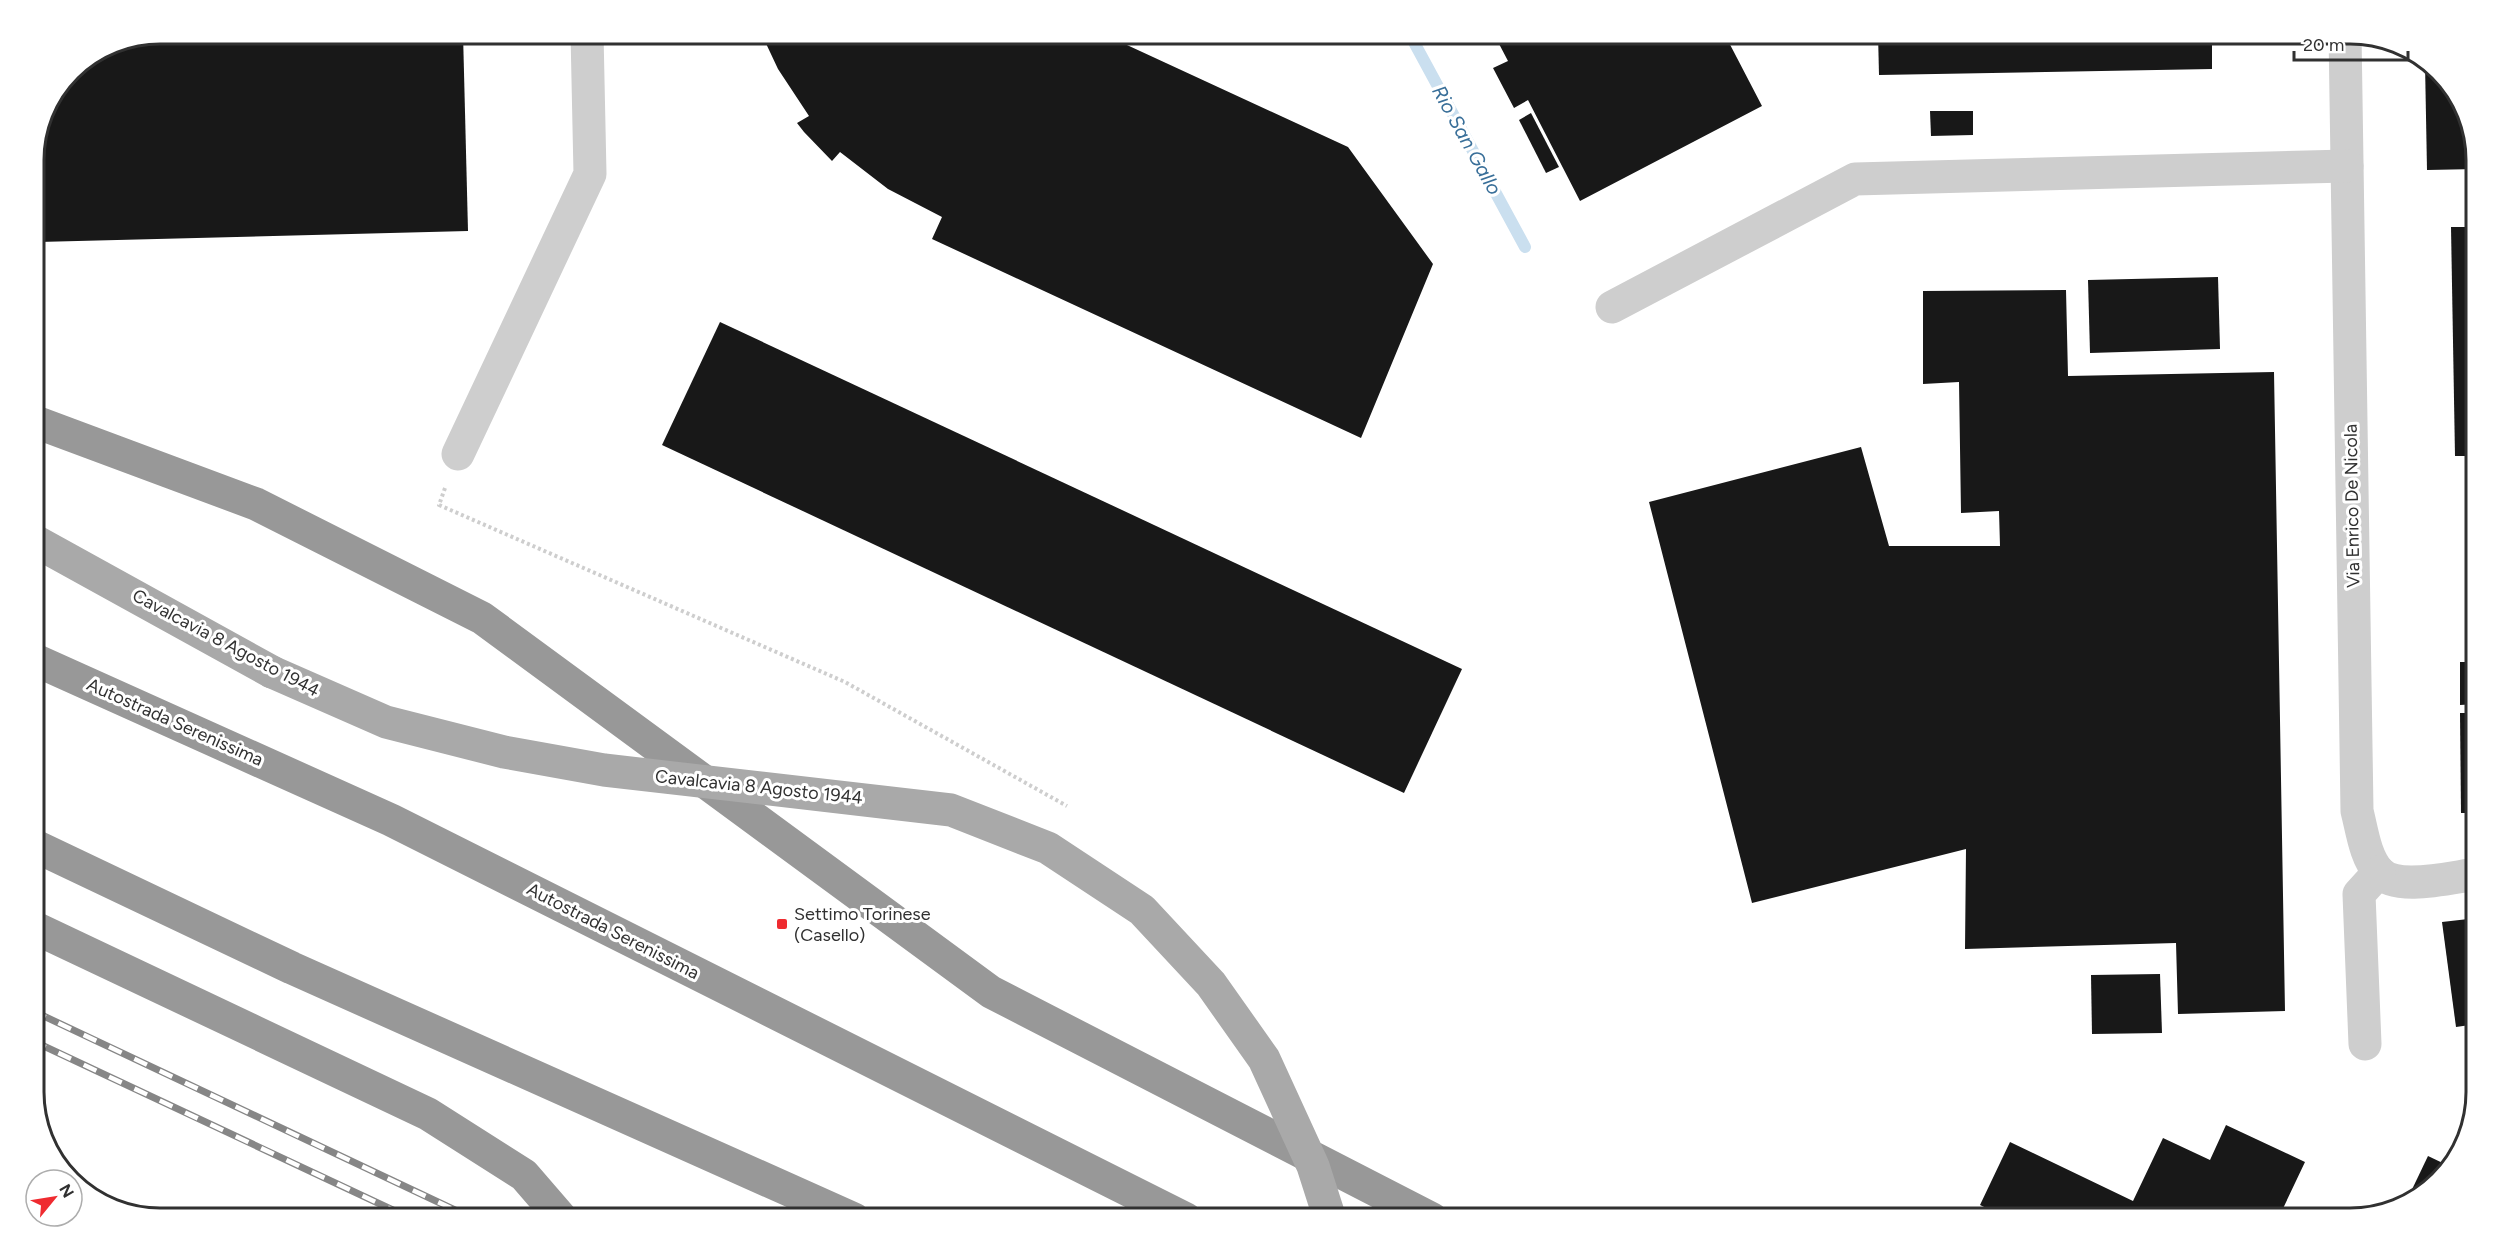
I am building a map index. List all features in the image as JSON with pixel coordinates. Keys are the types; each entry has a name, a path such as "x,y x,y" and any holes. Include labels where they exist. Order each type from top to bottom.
{"highway":[{"path":"44,426 256,504 482,618 991,992 1411,1208"},
{"name":"Autostrada Serenissima","path":"44,664 392,820 1164,1208"},
{"path":"44,850 292,968 829,1208"},
{"path":"44,932 428,1114 524,1175 552,1208"}],"main road":[{"name":"Cavalcavia 8 Agosto 1944","path":"44,546 272,672 386,722 504,752 604,770 951,810 1048,848 1142,910 1211,984 1264,1059 1314,1166 1327,1208"}],"street":[{"path":"458,454 590,174 587,44"},
{"name":"Via Enrico De Nicola","path":"2345,44 2357,811 2367,851 2379,872"},
{"path":"1612,307 1855,179 2347,166"},
{"path":"2365,1044 2359,894 2379,872 2396,883 2466,875"}],"path":[{"path":"458,454 439,505 845,682 1067,806"}],"building":[{"path":"152,44 463,44 468,231 44,242 44,145 47,130 63,95 83,72 115,52 137,46"},
{"path":"766,44 1125,44 1348,147 1433,264 1361,438 932,239 942,217 888,189 840,152 832,161 804,132 797,123 809,116 778,69"},
{"path":"1499,44 1730,44 1762,106 1580,201 1528,100 1514,108 1493,68 1508,61"},
{"path":"1878,44 2212,44 2212,69 1879,75"},
{"path":"2425,71 2438,83 2454,108 2464,137 2466,152 2466,169 2427,170"},
{"path":"1930,111 1973,111 1973,135 1931,136"},
{"path":"1531,113 1559,167 1546,173 1519,120"},
{"path":"2451,227 2466,227 2466,456 2455,456"},
{"path":"2218,277 2220,349 2090,353 2088,280"},
{"path":"2066,290 2068,376 2274,372 2285,1011 2178,1014 2176,943 1965,949 1966,849 1752,903 1649,502 1861,447 1889,546 2000,546 1999,511 1961,513 1959,382 1923,384 1923,291"},
{"path":"720,322 1462,669 1404,793 662,445"},
{"path":"2460,662 2466,662 2466,705 2460,705"},
{"path":"2460,713 2466,713 2466,813 2461,813"},
{"path":"2466,919 2466,1026 2456,1027 2442,922"},
{"path":"2160,974 2162,1033 2092,1034 2091,975"},
{"path":"2226,1125 2305,1162 2283,1208 1986,1208 1980,1205 2010,1142 2133,1201 2163,1138 2210,1160"},
{"path":"2428,1156 2443,1163 2427,1180 2411,1191"}],"waterway":[{"name":"Rio San Gallo","path":"1415,44 1525,247"}],"railway":[{"path":"44,1016 451,1208"},
{"path":"44,1046 389,1208"}],"place":[{"name":"Settimo Torinese (Casello)","path":"782,924"}]}
